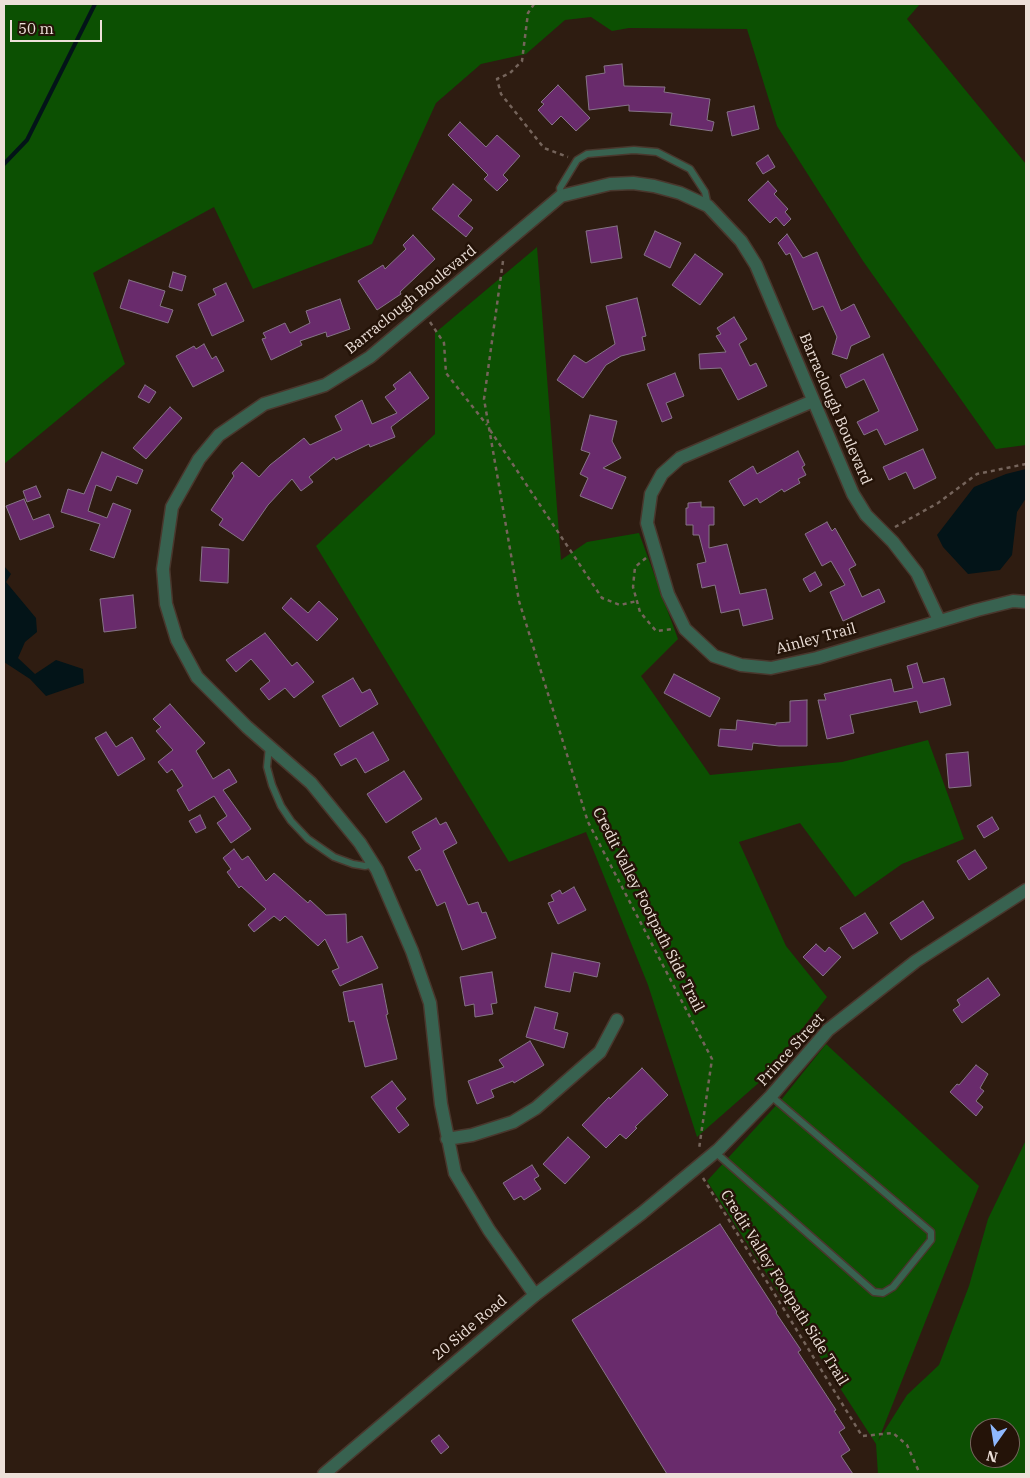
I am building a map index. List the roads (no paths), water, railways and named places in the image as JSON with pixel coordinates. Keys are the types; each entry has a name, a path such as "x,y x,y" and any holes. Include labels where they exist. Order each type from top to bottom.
{"street":[{"name":"Barraclough Boulevard","path":"535,1295 489,1230 455,1173 447,1139 430,1003 412,951 374,864 360,843 311,784 247,727 197,678 177,640 166,604 163,569 172,507 199,460 219,435 264,404 325,385 370,357 561,196 610,184 633,183 680,193 708,206 741,242 756,265 853,494 866,515 885,533 918,573 939,620"},
{"name":"Ainley Trail","path":"813,400 680,458 662,474 651,494 647,523 668,594 684,627 714,656 741,665 771,668 817,658 939,620 1013,601 1026,602"},
{"name":"Prince Street","path":"642,1213 715,1152 771,1096 828,1030 916,961 1026,890"},
{"path":"447,1139 472,1135 513,1122 536,1108 600,1052 617,1020"},
{"name":"20 Side Road","path":"324,1474 535,1295 642,1213"}],"lane":[{"name":"Barraclough Boulevard","path":"561,196 560,188 577,160 587,154 617,150 657,152 690,169 705,192 708,206"},
{"path":"269,745 268,767 272,785 281,806 291,821 308,840 334,857 353,864 365,866 374,864"},
{"path":"715,1152 874,1292 883,1292 893,1287 931,1240 931,1232 771,1096"}],"waterway":[{"path":"4,164 27,140 95,4"}]}
